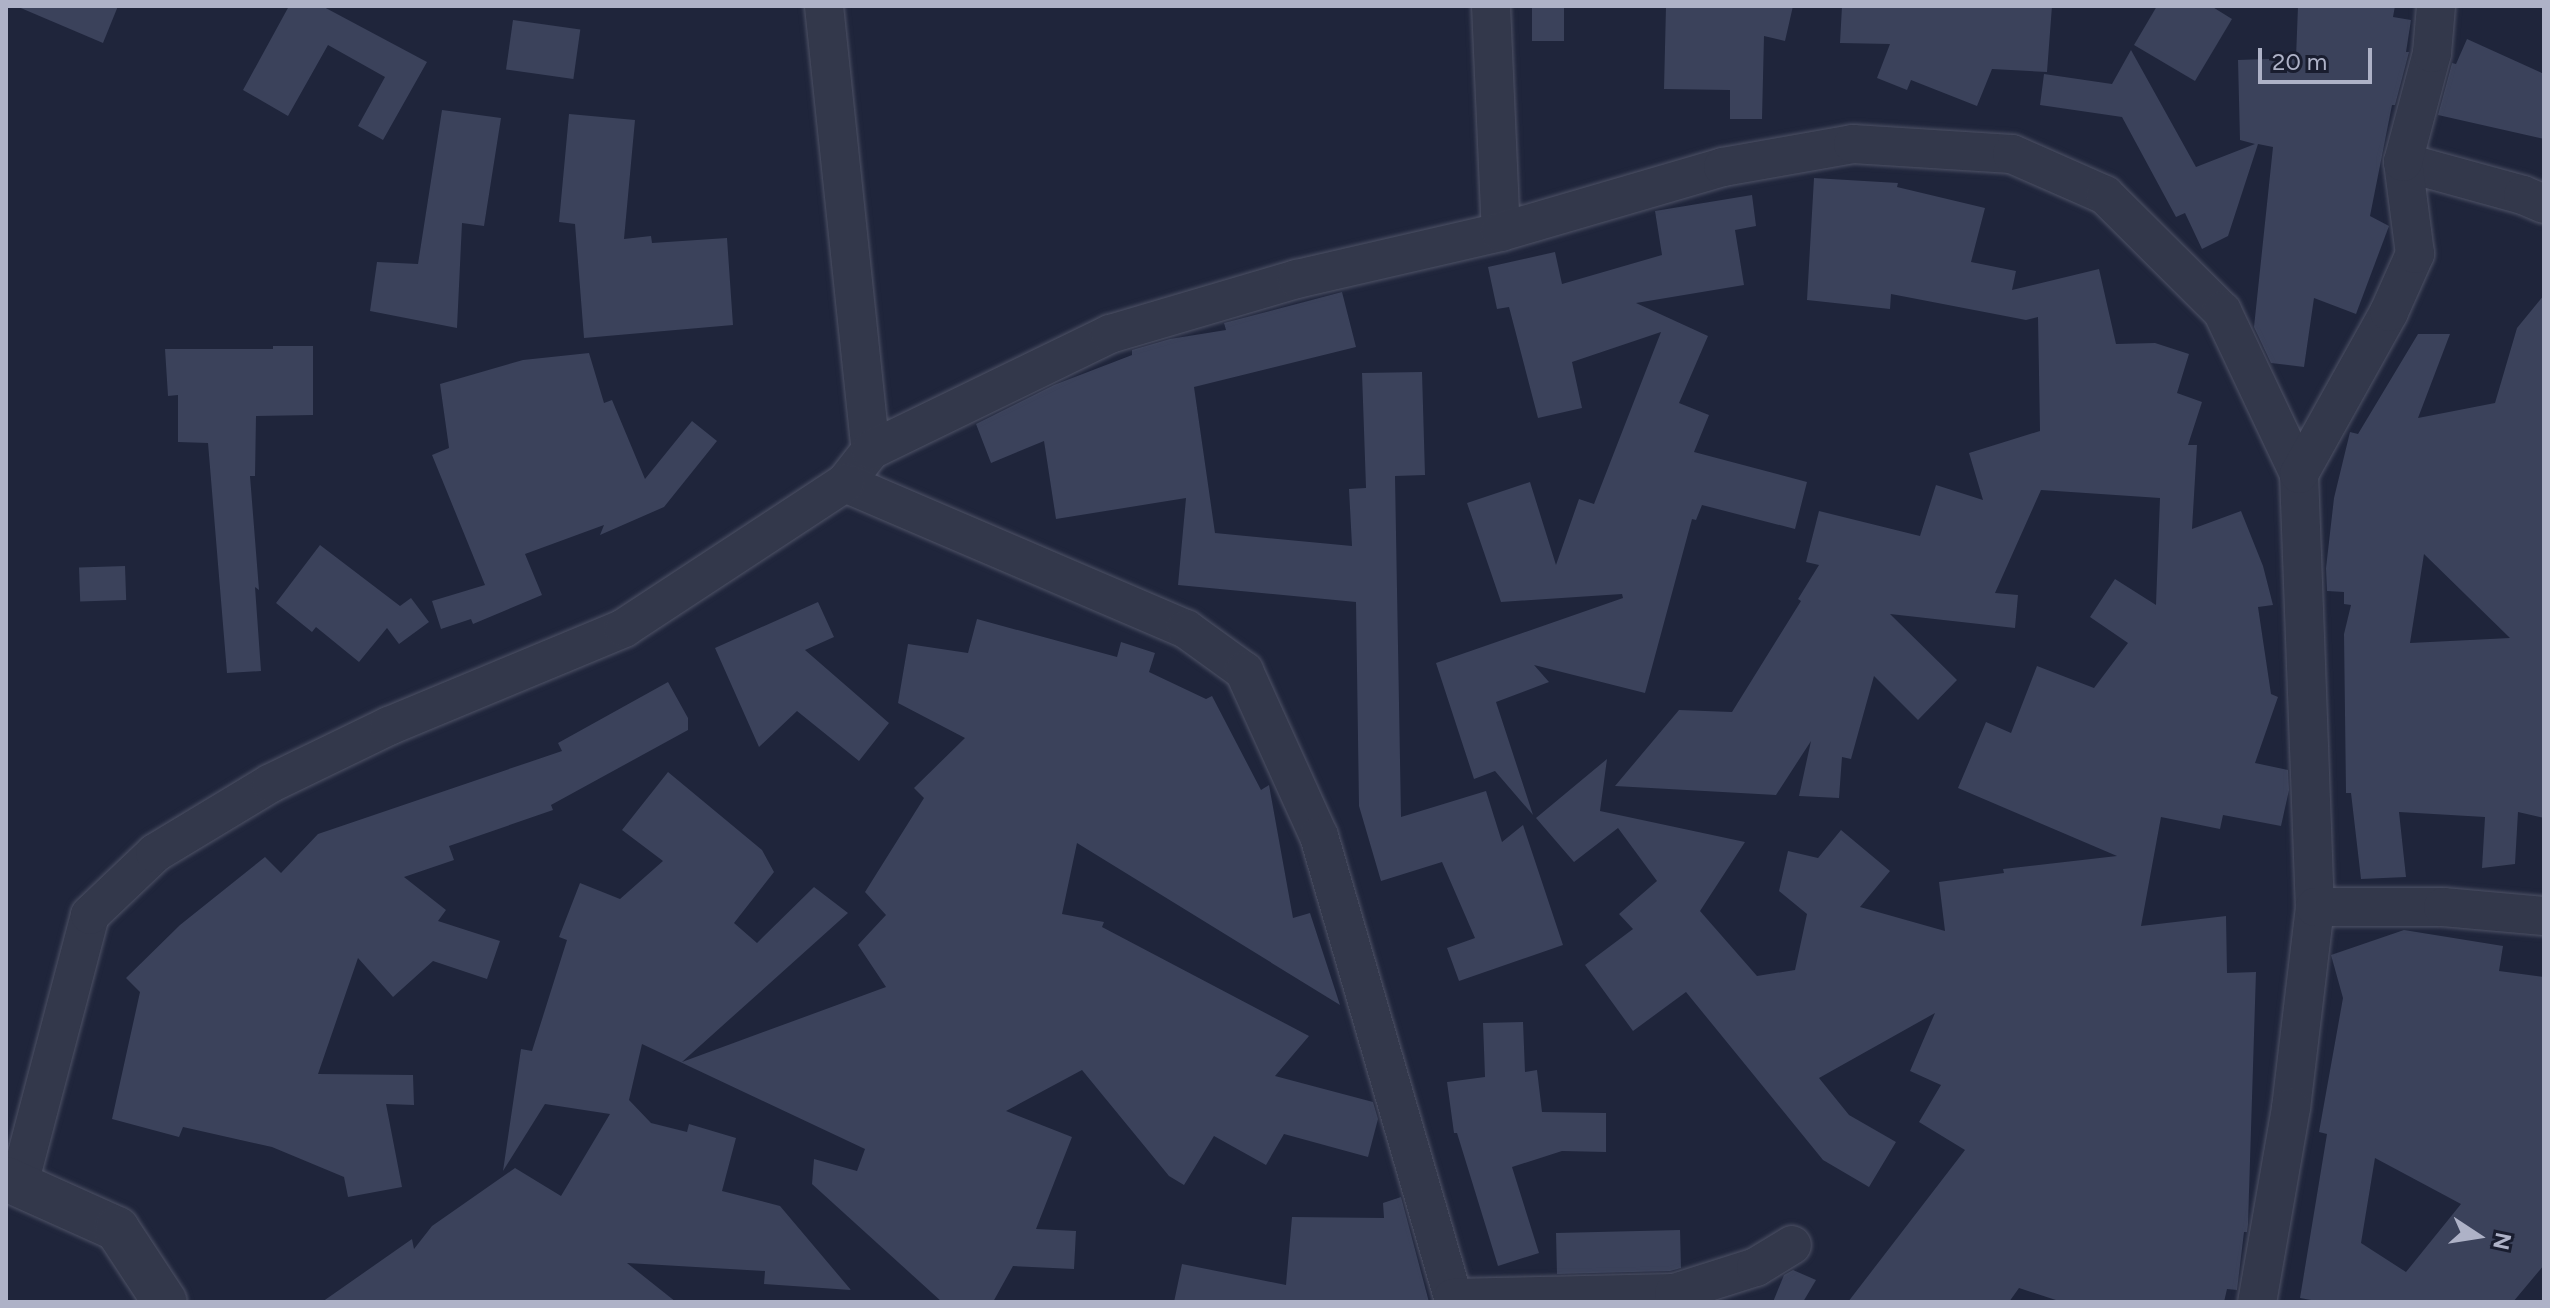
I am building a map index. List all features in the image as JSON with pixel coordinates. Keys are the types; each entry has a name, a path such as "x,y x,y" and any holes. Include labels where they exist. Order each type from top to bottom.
{"street":[{"path":"824,6 871,450"},
{"path":"1491,6 1501,232"},
{"path":"2299,474 2389,312 2415,254 2403,162 2432,53 2436,6"},
{"path":"165,1302 117,1229 12,1182 90,915 155,853 271,783 389,726 624,628 845,483 871,450 1110,334 1297,279 1501,232 1723,167 1853,144 2012,154 2105,195 2222,311 2299,474 2315,907 2291,1108 2257,1302"},
{"path":"2403,162 2523,195 2544,204"},
{"path":"845,483 1186,629 1244,671 1319,836 1454,1300 1674,1293 1756,1267 1792,1245"},
{"path":"2315,907 2443,907 2544,916"}],"building":[{"path":"16,6 118,6 103,43"},
{"path":"289,6 322,6 427,62 383,140 358,126 385,77 328,45 288,116 243,90"},
{"path":"1532,6 1564,6 1564,41 1532,41"},
{"path":"1666,6 1793,6 1785,41 1764,36 1762,119 1730,119 1730,90 1664,89"},
{"path":"1842,6 2052,6 2047,72 1992,69 1977,106 1911,80 1907,90 1877,78 1890,44 1840,43"},
{"path":"2157,6 2211,6 2232,19 2195,81 2134,45"},
{"path":"2298,6 2395,6 2393,17 2411,20 2406,52 2409,52 2395,105 2392,105 2370,216 2389,226 2356,314 2314,298 2304,367 2271,363 2254,327 2273,147 2258,144 2228,236 2202,249 2185,213 2176,217 2122,117 2040,105 2044,74 2112,84 2131,50 2196,167 2255,144 2240,140 2238,60 2296,58"},
{"path":"513,20 580,29 573,79 506,70"},
{"path":"2467,39 2544,74 2544,139 2438,115 2452,63 2456,64"},
{"path":"442,110 501,118 484,226 462,223 457,328 370,311 377,262 418,264"},
{"path":"569,114 635,120 624,239 651,236 652,243 727,238 733,325 584,338 575,224 559,222"},
{"path":"1814,178 1898,183 1897,187 1985,208 1971,262 2016,271 2012,290 2099,269 2116,344 2155,343 2189,354 2177,393 2202,402 2188,445 2197,445 2192,529 2241,511 2263,566 2273,605 2258,607 2271,694 2278,697 2255,763 2288,770 2289,790 2281,826 2223,815 2220,829 2161,817 2141,926 2226,916 2227,973 2256,972 2248,1224 2247,1232 2244,1232 2237,1290 2227,1289 2224,1302 2062,1302 2019,1288 2009,1302 1848,1302 1965,1150 1919,1122 1941,1085 1910,1071 1935,1013 1819,1078 1849,1115 1896,1142 1869,1187 1823,1160 1686,992 1633,1031 1585,965 1633,929 1619,914 1657,881 1618,828 1574,862 1536,818 1607,759 1600,811 1745,842 1700,911 1757,976 1795,970 1807,914 1779,891 1788,851 1818,858 1841,830 1890,871 1860,907 1945,931 1939,882 2004,873 2003,869 2117,856 1958,788 1986,722 2011,733 2037,666 2094,688 2128,643 2090,617 2115,579 2156,605 2160,498 2041,490 1995,593 2018,595 2015,628 1890,614 1957,680 1918,720 1874,676 1851,759 1842,757 1839,798 1799,796 1811,741 1776,795 1615,786 1679,710 1732,712 1801,601 1798,599 1819,565 1806,562 1819,511 1920,536 1936,485 1983,500 1969,453 2040,431 2038,317 2026,320 1891,294 1890,309 1807,300"},
{"path":"1752,195 1756,226 1735,230 1744,285 1636,303 1708,336 1679,403 1709,415 1694,452 1807,482 1795,529 1702,505 1696,520 1692,519 1645,693 1534,665 1549,682 1496,702 1533,815 1495,771 1474,779 1436,663 1623,598 1622,594 1501,602 1467,503 1530,482 1556,565 1579,499 1594,504 1661,332 1572,362 1582,408 1538,418 1509,307 1497,309 1488,267 1555,252 1562,284 1662,255 1655,211"},
{"path":"1342,292 1356,347 1194,387 1215,533 1352,546 1349,489 1366,488 1362,373 1422,372 1425,475 1395,476 1401,817 1486,791 1502,842 1523,825 1563,945 1459,981 1447,948 1475,938 1442,862 1381,881 1359,806 1356,602 1178,585 1186,498 1056,519 1044,441 991,463 976,424 1054,385 1132,355 1132,350 1170,339 1226,330 1224,323"},
{"path":"2544,295 2544,818 2518,812 2515,864 2482,868 2485,817 2399,812 2406,877 2361,879 2351,793 2346,793 2344,634 2351,605 2344,604 2344,592 2327,591 2326,568 2334,498 2350,432 2358,434 2418,334 2450,334 2418,418 2495,403 2517,328","holes":["2424,554 2510,638 2410,643"]},
{"path":"273,346 313,346 313,415 256,416 255,476 250,476 259,590 255,587 261,671 227,673 208,443 178,442 178,395 168,396 165,349 273,349"},
{"path":"589,353 604,403 612,400 645,479 692,421 717,441 664,507 600,535 604,525 525,554 542,595 473,624 471,619 441,629 432,601 485,585 432,455 449,448 440,384 523,360"},
{"path":"320,545 400,606 411,598 429,622 399,644 387,628 359,662 316,627 312,632 276,603"},
{"path":"125,566 126,600 80,602 79,568"},
{"path":"818,602 834,637 805,650 889,723 859,761 797,711 759,747 715,648"},
{"path":"977,619 1117,657 1121,642 1155,653 1149,672 1206,699 1212,696 1261,790 1269,785 1293,918 1310,913 1340,1005 1077,843 1062,914 1104,922 1102,927 1309,1036 1275,1076 1373,1102 1378,1119 1368,1157 1284,1134 1266,1165 1214,1136 1184,1185 1169,1176 1082,1070 1006,1111 1072,1137 1036,1229 1076,1231 1074,1269 1013,1266 993,1302 942,1302 812,1184 814,1159 857,1171 865,1149 642,1044 629,1100 651,1123 687,1132 689,1124 736,1138 722,1191 780,1206 851,1290 764,1284 765,1271 627,1263 676,1302 322,1302 412,1239 414,1249 432,1226 515,1168 561,1196 610,1114 545,1104 503,1171 521,1049 532,1051 567,940 559,937 580,883 620,899 663,861 622,830 668,772 762,850 774,872 734,923 757,943 814,887 848,913 682,1062 886,987 858,945 886,915 865,892 924,798 914,788 965,738 898,703 908,644 968,653"},
{"path":"668,682 688,718 688,730 551,805 553,810 449,846 454,860 404,877 446,910 438,921 500,941 487,979 433,961 393,997 358,958 318,1074 413,1075 414,1105 386,1104 402,1187 348,1197 344,1177 272,1147 183,1127 179,1137 112,1119 140,992 126,978 180,925 265,857 281,873 318,834 562,751 558,743"},
{"path":"2404,930 2503,946 2499,971 2544,977 2544,1265 2513,1302 2322,1302 2300,1298 2327,1134 2319,1132 2343,998 2331,955","holes":["2375,1158 2461,1204 2406,1272 2361,1243"]},
{"path":"1523,1022 1525,1072 1537,1070 1542,1112 1606,1113 1606,1152 1562,1151 1512,1167 1539,1253 1498,1266 1457,1133 1454,1133 1447,1082 1485,1077 1483,1023"},
{"path":"1401,1197 1429,1302 1174,1302 1182,1264 1286,1285 1292,1217 1384,1218 1383,1203"},
{"path":"1680,1230 1681,1268 1670,1271 1557,1274 1556,1233"},
{"path":"1793,1270 1816,1280 1803,1302 1773,1302 1784,1275"}]}
